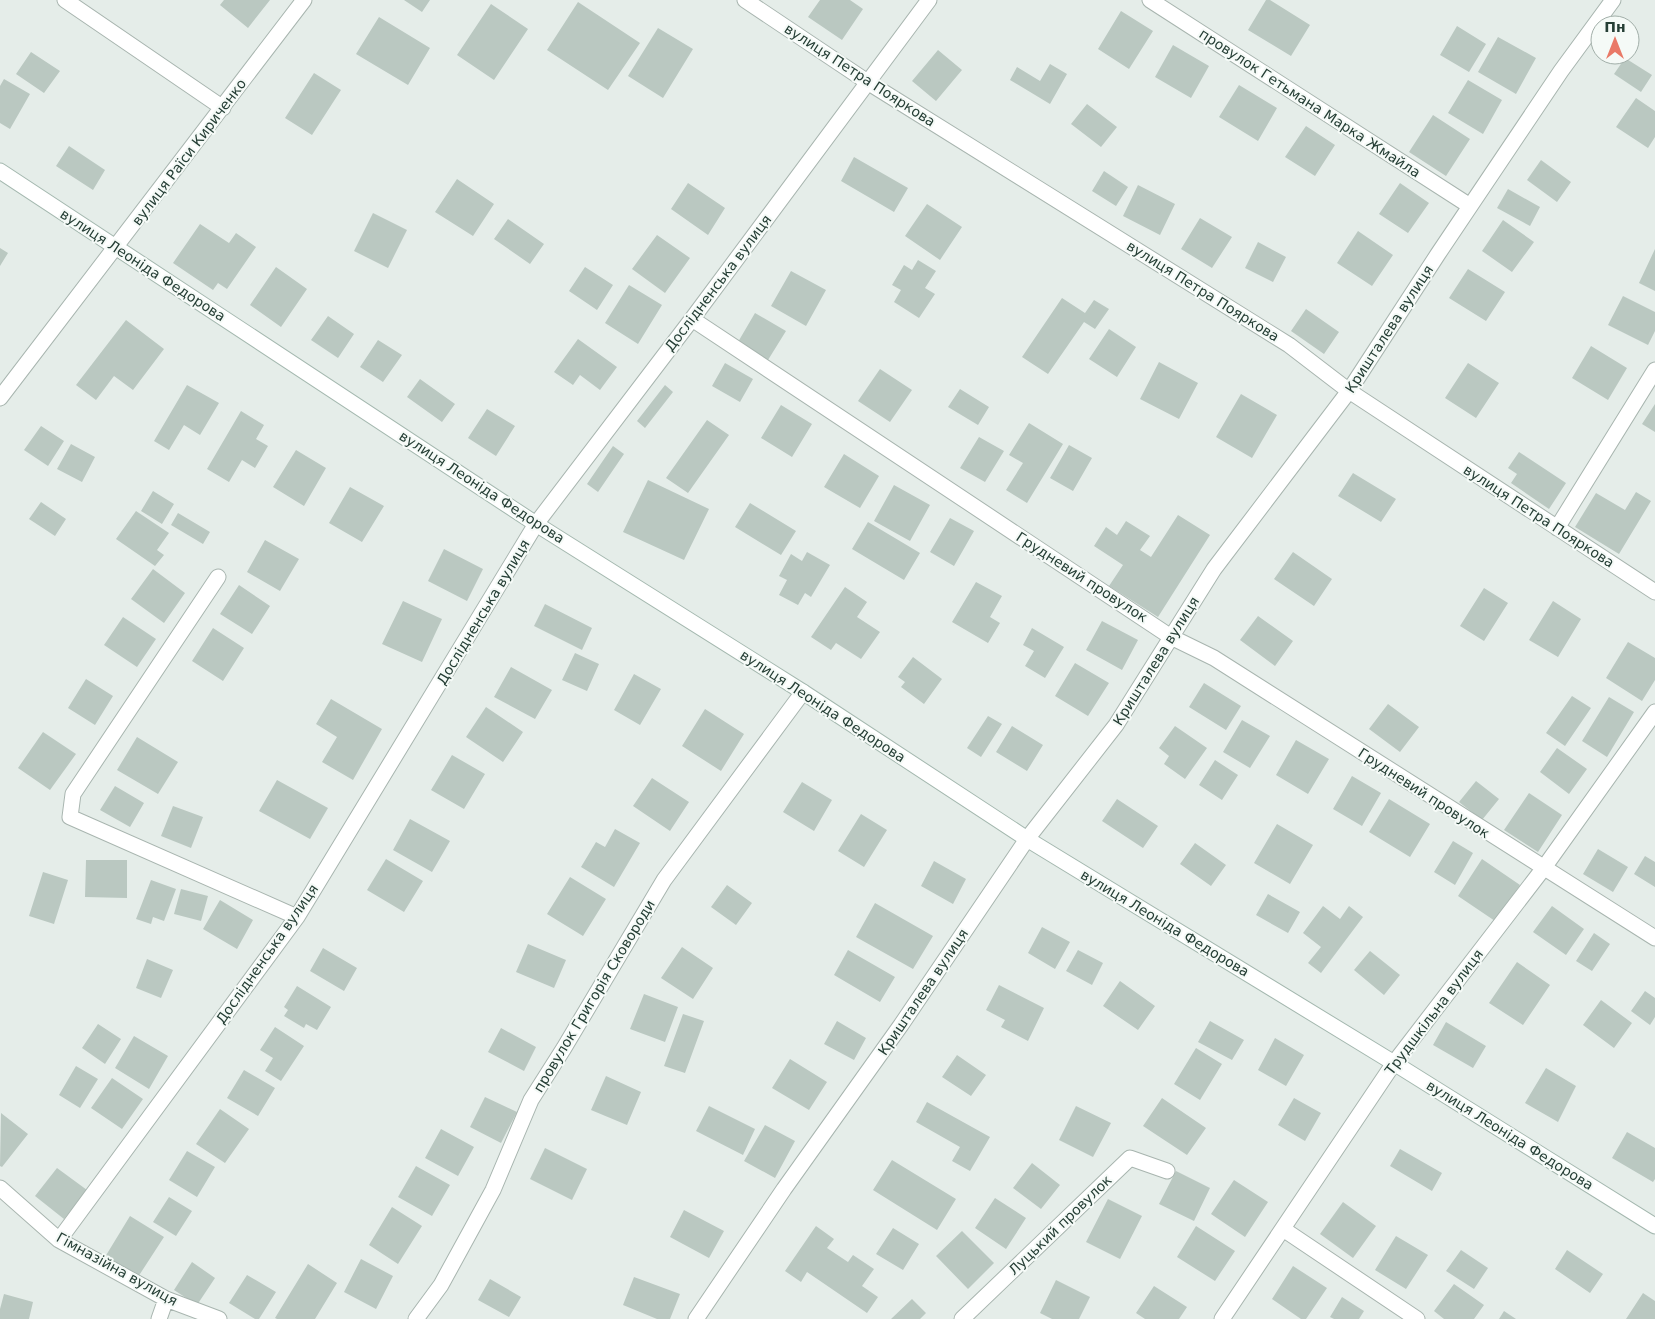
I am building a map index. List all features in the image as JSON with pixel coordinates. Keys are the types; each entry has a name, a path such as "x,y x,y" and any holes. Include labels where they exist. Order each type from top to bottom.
{"street":[{"path":"65,0 223,108"},
{"name":"вулиця Раїси Кириченко","path":"0,398 304,0"},
{"name":"вулиця Петра Пояркова","path":"745,0 869,83 1289,345 1349,391 1655,592"},
{"name":"Дослідненська вулиця","path":"59,1240 297,917 536,524 869,83 929,0"},
{"name":"провулок Гетьмана Марка Жмайла","path":"1150,0 1470,206"},
{"name":"Кришталева вулиця","path":"696,1319 789,1181 901,1025 1027,840 1116,725 1214,570 1349,391 1561,71 1613,0"},
{"name":"вулиця Леоніда Федорова","path":"0,171 536,524 803,692 1027,840 1394,1063 1655,1226"},
{"name":"Грудневий провулок","path":"692,319 1171,637 1214,658 1543,869 1655,938"},
{"path":"1557,528 1655,370"},
{"path":"218,577 73,794 70,817 297,917"},
{"name":"провулок Григорія Сковороди","path":"416,1319 441,1285 493,1190 531,1100 664,880 803,692"},
{"name":"Трудшкільна вулиця","path":"1222,1319 1394,1063 1543,869 1655,712"},
{"name":"Луцький провулок","path":"962,1319 1130,1158 1167,1171"},
{"name":"Гімназійна вулиця","path":"0,1188 59,1240 166,1299 219,1319"},
{"path":"1283,1230 1416,1319"},
{"path":"159,1319 166,1299"}],"building":[{"path":"224,0 270,0 248,28 220,5"},
{"path":"404,0 430,0 422,12"},
{"path":"820,0 850,0 863,9 842,40 808,17"},
{"path":"1266,0 1270,0 1310,25 1291,56 1248,30"},
{"path":"578,2 640,43 608,90 547,50"},
{"path":"491,4 528,29 494,80 457,55"},
{"path":"1121,11 1153,31 1129,69 1098,49"},
{"path":"379,17 430,48 408,85 356,54"},
{"path":"1457,26 1486,44 1469,72 1440,55"},
{"path":"658,28 693,49 663,98 628,76"},
{"path":"1498,37 1536,58 1516,94 1478,72"},
{"path":"1173,45 1209,66 1191,98 1155,77"},
{"path":"938,50 962,70 936,101 912,81"},
{"path":"31,52 60,71 44,93 16,74"},
{"path":"1050,64 1067,74 1050,104 1010,80 1017,67 1040,81"},
{"path":"1620,65 1636,65 1652,75 1641,92 1614,74"},
{"path":"314,73 341,90 312,135 285,118"},
{"path":"4,79 30,94 10,129 0,123 0,86"},
{"path":"1468,80 1502,100 1483,134 1448,113"},
{"path":"1239,85 1277,108 1258,141 1219,117"},
{"path":"1636,98 1655,111 1655,137 1648,148 1616,127"},
{"path":"1087,104 1117,127 1101,147 1071,124"},
{"path":"1433,115 1470,139 1446,176 1409,152"},
{"path":"1306,126 1335,145 1315,176 1285,157"},
{"path":"69,146 105,170 93,190 56,166"},
{"path":"854,157 908,188 894,212 841,181"},
{"path":"1541,160 1571,182 1557,202 1527,180"},
{"path":"1104,171 1128,187 1116,206 1092,191"},
{"path":"457,179 494,204 473,236 435,212"},
{"path":"688,183 725,208 708,235 671,209"},
{"path":"1400,183 1429,203 1408,233 1379,214"},
{"path":"1138,185 1175,204 1160,235 1123,216"},
{"path":"1508,189 1540,207 1530,226 1497,208"},
{"path":"927,204 962,227 940,260 905,236"},
{"path":"373,213 407,230 388,268 354,251"},
{"path":"1200,218 1232,237 1212,268 1181,249"},
{"path":"508,219 544,244 530,264 494,239"},
{"path":"1503,220 1534,242 1512,272 1482,251"},
{"path":"200,224 229,243 236,233 256,247 227,289 218,283 213,290 173,263"},
{"path":"1358,231 1393,255 1372,286 1337,263"},
{"path":"657,235 690,258 665,293 632,269"},
{"path":"1258,242 1286,257 1273,282 1245,268"},
{"path":"0,248 8,253 0,266"},
{"path":"1655,249 1655,291 1639,283"},
{"path":"918,260 936,271 925,288 935,294 919,318 894,302 901,290 892,285 904,265 912,270"},
{"path":"276,267 307,289 281,327 250,305"},
{"path":"585,267 613,285 597,310 569,291"},
{"path":"1468,269 1505,292 1486,321 1449,298"},
{"path":"791,271 826,290 806,326 771,306"},
{"path":"629,285 662,305 638,344 605,323"},
{"path":"1623,296 1655,312 1655,331 1648,345 1608,325"},
{"path":"1062,298 1085,313 1094,300 1109,309 1095,329 1084,322 1048,374 1022,357"},
{"path":"1306,309 1339,332 1324,354 1291,331"},
{"path":"755,313 786,331 768,360 738,342"},
{"path":"328,316 354,334 338,358 311,340"},
{"path":"126,320 164,349 133,390 114,376 96,400 76,385"},
{"path":"1109,329 1136,347 1117,377 1089,359"},
{"path":"578,339 617,367 600,390 580,375 573,385 554,372"},
{"path":"378,340 402,355 383,382 360,367"},
{"path":"1591,346 1627,368 1608,400 1572,378"},
{"path":"1159,362 1198,383 1179,419 1140,399"},
{"path":"725,363 753,379 740,402 712,386"},
{"path":"1468,363 1499,383 1476,418 1445,398"},
{"path":"880,369 912,390 890,422 858,401"},
{"path":"420,379 455,404 442,422 407,397"},
{"path":"187,385 219,403 200,435 184,425 169,450 154,441"},
{"path":"665,385 673,392 645,428 637,421"},
{"path":"960,389 989,407 978,425 948,407"},
{"path":"1241,394 1277,415 1252,458 1216,437"},
{"path":"1655,404 1655,432 1642,424"},
{"path":"781,405 812,424 792,457 761,438"},
{"path":"487,409 515,426 496,456 468,438"},
{"path":"241,411 264,425 256,439 268,446 255,468 242,460 229,482 207,469"},
{"path":"707,420 729,435 688,493 666,478"},
{"path":"1029,423 1063,444 1027,503 1006,490 1023,463 1009,455"},
{"path":"41,426 64,441 48,466 24,450"},
{"path":"979,437 1004,451 985,482 960,468"},
{"path":"71,444 95,457 82,482 57,469"},
{"path":"1069,445 1092,458 1073,491 1050,478"},
{"path":"613,446 624,454 598,492 587,484"},
{"path":"296,450 326,468 304,506 273,487"},
{"path":"1519,452 1566,483 1549,509 1511,483 1517,474 1508,468"},
{"path":"844,454 879,476 860,508 824,487"},
{"path":"1353,473 1396,499 1381,522 1338,496"},
{"path":"648,480 709,509 684,560 623,532"},
{"path":"894,485 930,505 910,541 874,521"},
{"path":"350,487 384,506 362,542 329,523"},
{"path":"153,491 174,504 162,524 141,511"},
{"path":"1636,492 1651,501 1619,554 1575,527 1596,493 1625,510"},
{"path":"41,502 66,519 55,536 29,519"},
{"path":"750,503 796,531 781,555 735,527"},
{"path":"136,511 169,533 157,550 164,555 155,566 116,539"},
{"path":"178,513 210,532 203,544 171,525"},
{"path":"1178,515 1210,535 1158,617 1109,586 1123,565 1094,546 1106,527 1117,535 1126,521 1150,536 1140,550 1151,557"},
{"path":"950,518 974,531 954,566 930,552"},
{"path":"868,522 920,553 904,580 852,549"},
{"path":"265,540 299,559 280,591 247,572"},
{"path":"444,549 483,569 467,601 428,581"},
{"path":"807,552 830,565 811,597 805,593 798,605 779,595 787,580 779,576 791,554 802,561"},
{"path":"1293,552 1332,579 1314,606 1274,579"},
{"path":"153,569 185,593 164,623 131,599"},
{"path":"976,582 1002,596 990,617 1000,623 988,643 952,622"},
{"path":"239,585 270,606 252,634 220,614"},
{"path":"845,587 867,602 857,617 880,632 861,659 836,643 831,650 811,637"},
{"path":"1484,588 1508,603 1484,641 1460,626"},
{"path":"403,601 442,619 422,662 382,644"},
{"path":"1553,601 1581,619 1558,657 1529,640"},
{"path":"545,604 592,628 582,650 534,626"},
{"path":"1258,616 1293,641 1275,666 1240,640"},
{"path":"123,617 156,639 137,667 104,645"},
{"path":"1102,621 1138,640 1122,670 1086,650"},
{"path":"213,628 244,648 223,681 192,661"},
{"path":"1032,628 1064,647 1045,678 1025,666 1034,651 1023,645"},
{"path":"1628,642 1655,658 1655,680 1642,701 1606,678"},
{"path":"575,653 599,664 587,691 562,680"},
{"path":"913,657 942,679 924,704 901,687 905,682 898,677"},
{"path":"1075,663 1109,683 1088,716 1055,696"},
{"path":"511,667 552,690 535,719 494,697"},
{"path":"634,674 661,689 640,725 614,710"},
{"path":"86,679 113,696 95,725 68,708"},
{"path":"1204,683 1241,706 1226,730 1189,707"},
{"path":"1572,696 1591,708 1565,746 1546,733"},
{"path":"1609,697 1634,712 1607,757 1582,741"},
{"path":"331,699 382,729 353,780 322,762 337,737 316,724"},
{"path":"1388,704 1419,727 1400,752 1369,729"},
{"path":"486,707 523,732 503,762 466,737"},
{"path":"705,709 744,734 721,771 682,746"},
{"path":"988,716 1002,724 981,757 967,748"},
{"path":"1242,720 1270,736 1250,768 1223,752"},
{"path":"1012,726 1043,745 1027,771 996,752"},
{"path":"1175,726 1207,748 1185,779 1164,764 1169,756 1159,748"},
{"path":"43,732 76,754 50,790 18,768"},
{"path":"137,737 178,762 158,794 117,770"},
{"path":"1296,740 1329,759 1308,794 1276,775"},
{"path":"1557,748 1587,769 1569,794 1540,772"},
{"path":"452,755 485,774 464,809 431,790"},
{"path":"1215,760 1238,775 1222,800 1199,785"},
{"path":"1352,776 1381,793 1362,826 1333,809"},
{"path":"652,778 689,802 670,831 633,806"},
{"path":"277,780 328,808 310,839 259,811"},
{"path":"1476,781 1499,799 1482,820 1459,802"},
{"path":"802,782 832,800 814,831 783,812"},
{"path":"115,786 144,803 130,827 100,810"},
{"path":"1529,793 1562,815 1538,852 1504,830"},
{"path":"1117,799 1158,826 1143,848 1102,821"},
{"path":"1389,799 1430,824 1410,857 1369,832"},
{"path":"173,806 203,817 191,848 161,836"},
{"path":"861,814 887,830 864,867 838,851"},
{"path":"410,819 450,841 432,872 393,850"},
{"path":"1277,824 1313,845 1290,884 1254,863"},
{"path":"615,829 640,843 614,887 581,867 596,842 605,847"},
{"path":"1453,841 1473,853 1455,885 1434,872"},
{"path":"1195,843 1226,865 1211,886 1180,864"},
{"path":"1598,849 1628,867 1613,892 1583,874"},
{"path":"1645,856 1655,862 1655,887 1634,874"},
{"path":"386,859 423,881 404,912 367,890"},
{"path":"1482,859 1520,885 1495,921 1458,896"},
{"path":"86,860 127,860 127,898 85,897"},
{"path":"934,861 966,879 953,904 921,886"},
{"path":"43,872 68,880 54,924 29,916"},
{"path":"570,877 606,899 583,936 547,914"},
{"path":"151,880 176,889 164,921 153,917 151,924 136,919"},
{"path":"727,885 752,903 736,925 711,907"},
{"path":"181,889 208,896 201,921 174,914"},
{"path":"1268,894 1300,912 1288,933 1256,915"},
{"path":"220,900 253,920 237,949 203,929"},
{"path":"875,903 933,936 913,969 856,937"},
{"path":"1323,906 1340,919 1349,906 1363,917 1321,973 1308,963 1321,947 1303,933"},
{"path":"1552,906 1584,929 1566,955 1533,932"},
{"path":"1042,927 1070,942 1055,969 1028,953"},
{"path":"1594,933 1610,944 1592,971 1576,961"},
{"path":"528,944 566,960 554,988 516,972"},
{"path":"682,947 713,968 693,999 661,978"},
{"path":"323,948 357,968 344,991 310,971"},
{"path":"848,950 895,977 880,1002 834,975"},
{"path":"1078,950 1103,963 1092,985 1066,971"},
{"path":"1370,951 1400,975 1384,995 1354,970"},
{"path":"147,959 173,970 161,998 136,988"},
{"path":"1517,962 1550,985 1523,1025 1489,1003"},
{"path":"1120,981 1155,1006 1138,1030 1103,1006"},
{"path":"999,985 1044,1008 1028,1041 1001,1027 1005,1020 986,1010"},
{"path":"297,986 331,1007 317,1030 306,1024 304,1028 284,1016 288,1010 284,1007"},
{"path":"1645,991 1655,998 1655,1017 1650,1025 1631,1011"},
{"path":"644,994 678,1007 665,1042 630,1029"},
{"path":"1601,1000 1632,1023 1614,1048 1583,1025"},
{"path":"683,1014 704,1021 685,1073 664,1066"},
{"path":"837,1021 866,1038 854,1060 824,1044"},
{"path":"1210,1021 1244,1040 1232,1060 1198,1042"},
{"path":"1446,1022 1486,1046 1473,1068 1433,1045"},
{"path":"98,1024 121,1039 105,1064 82,1048"},
{"path":"275,1027 304,1046 281,1081 265,1071 273,1058 260,1050"},
{"path":"501,1028 536,1047 524,1071 488,1052"},
{"path":"134,1036 168,1056 149,1089 115,1068"},
{"path":"1275,1038 1304,1055 1286,1086 1258,1070"},
{"path":"1196,1048 1222,1064 1200,1100 1174,1084"},
{"path":"957,1055 986,1075 971,1096 942,1077"},
{"path":"790,1059 827,1082 809,1110 772,1088"},
{"path":"76,1066 98,1079 80,1108 59,1095"},
{"path":"1546,1068 1576,1086 1558,1122 1525,1103"},
{"path":"244,1070 275,1088 258,1116 227,1098"},
{"path":"606,1076 641,1092 627,1125 591,1110"},
{"path":"112,1078 143,1099 122,1129 91,1108"},
{"path":"485,1097 517,1112 501,1143 470,1127"},
{"path":"1162,1098 1206,1128 1187,1155 1143,1126"},
{"path":"1294,1098 1321,1113 1305,1141 1278,1125"},
{"path":"927,1102 990,1137 970,1171 952,1161 960,1147 916,1122"},
{"path":"709,1106 755,1129 743,1155 696,1131"},
{"path":"1076,1106 1111,1123 1093,1157 1059,1140"},
{"path":"220,1109 249,1129 225,1163 196,1144"},
{"path":"1,1113 28,1134 2,1167 0,1166"},
{"path":"765,1125 795,1141 775,1178 744,1161"},
{"path":"441,1129 474,1147 458,1176 425,1158"},
{"path":"1627,1132 1655,1148 1655,1179 1653,1182 1612,1158"},
{"path":"545,1148 587,1169 572,1200 530,1179"},
{"path":"1400,1149 1442,1173 1432,1191 1390,1166"},
{"path":"187,1151 215,1167 197,1197 169,1180"},
{"path":"892,1160 956,1199 937,1230 873,1190"},
{"path":"1032,1163 1060,1185 1041,1209 1013,1188"},
{"path":"416,1166 450,1185 432,1216 398,1197"},
{"path":"57,1168 87,1190 64,1219 35,1196"},
{"path":"1176,1171 1210,1188 1194,1221 1159,1204"},
{"path":"1234,1180 1268,1202 1245,1237 1211,1214"},
{"path":"169,1197 192,1211 176,1236 153,1222"},
{"path":"995,1198 1026,1218 1006,1249 975,1228"},
{"path":"1108,1199 1142,1216 1120,1259 1086,1242"},
{"path":"1343,1202 1376,1226 1353,1258 1320,1234"},
{"path":"392,1207 422,1226 398,1264 369,1245"},
{"path":"684,1210 724,1231 709,1258 670,1237"},
{"path":"130,1216 164,1237 138,1277 105,1257"},
{"path":"816,1226 834,1239 827,1248 848,1262 853,1255 874,1269 862,1286 878,1297 867,1313 807,1272 801,1282 785,1271"},
{"path":"1196,1226 1235,1251 1215,1281 1177,1257"},
{"path":"893,1228 919,1244 903,1270 876,1254"},
{"path":"962,1231 994,1263 968,1289 936,1256"},
{"path":"1396,1236 1428,1255 1406,1289 1375,1270"},
{"path":"1461,1250 1488,1268 1474,1289 1446,1271"},
{"path":"1567,1250 1603,1274 1590,1293 1555,1269"},
{"path":"361,1259 393,1276 376,1309 344,1292"},
{"path":"192,1262 215,1278 197,1305 174,1290"},
{"path":"308,1264 337,1283 315,1319 275,1318"},
{"path":"1293,1266 1327,1288 1306,1319 1301,1319 1272,1299"},
{"path":"247,1275 276,1292 259,1319 255,1319 229,1303"},
{"path":"634,1277 680,1294 670,1319 657,1319 623,1305"},
{"path":"490,1279 521,1297 509,1317 478,1300"},
{"path":"1056,1280 1090,1297 1079,1319 1052,1319 1040,1313"},
{"path":"1454,1284 1484,1305 1474,1319 1444,1319 1434,1311"},
{"path":"1154,1286 1187,1307 1179,1319 1145,1319 1136,1313"},
{"path":"1643,1293 1655,1301 1655,1319 1626,1319"},
{"path":"4,1294 33,1302 29,1319 0,1319 0,1309"},
{"path":"1342,1297 1364,1311 1359,1319 1334,1319 1330,1317"},
{"path":"912,1299 926,1313 920,1319 891,1319"},
{"path":"1504,1311 1516,1319 1499,1319"}]}
